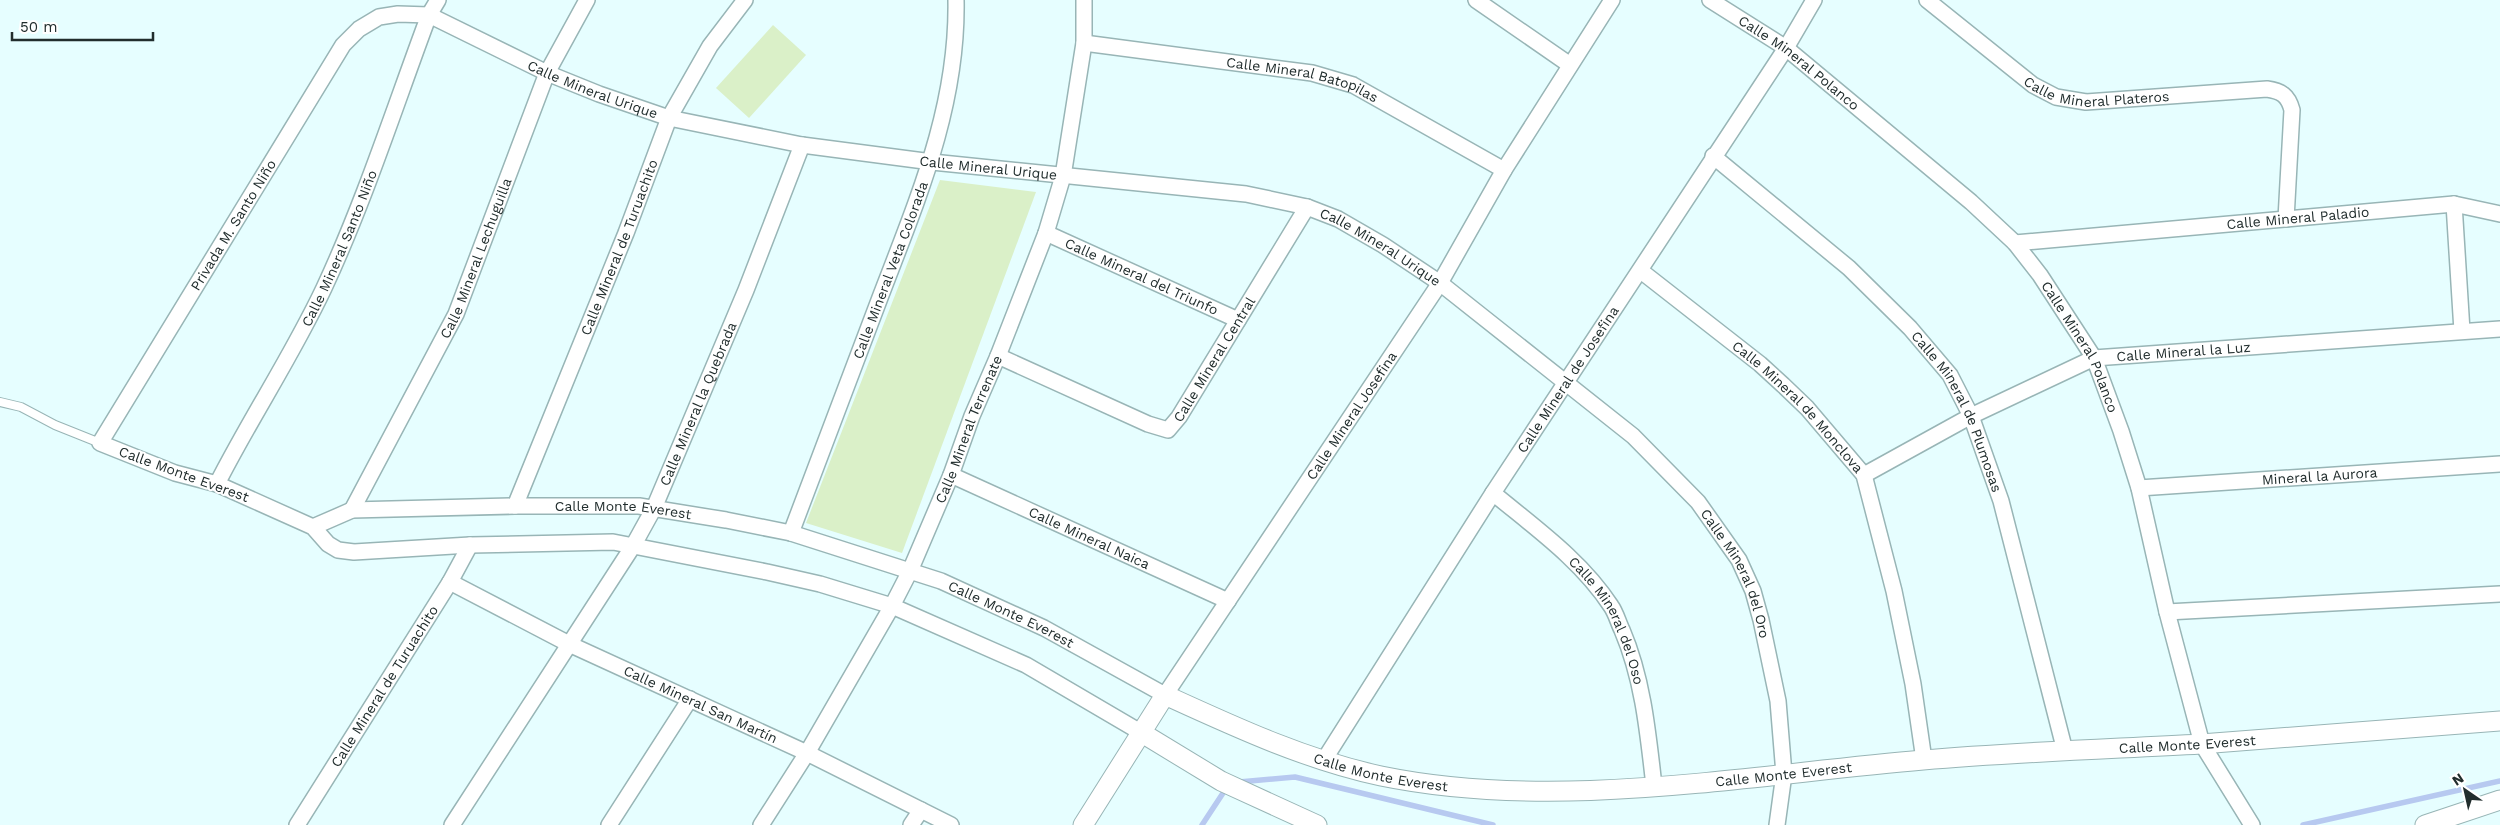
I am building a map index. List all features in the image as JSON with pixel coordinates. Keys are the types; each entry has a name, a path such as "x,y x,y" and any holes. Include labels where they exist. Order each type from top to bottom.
{"street":[{"name":"Calle Mineral Santo Niño","path":"217,484 234,450 294,351 325,286 429,15 438,0"},
{"name":"Calle Mineral Lechuguilla","path":"352,510 456,314 547,73 587,0"},
{"name":"Calle Mineral de Turuachito","path":"515,506 626,233 669,118 710,46 745,0"},
{"name":"Calle Mineral Veta Colorada","path":"791,533 932,162 950,90 955,54 956,0"},
{"name":"Calle Mineral Terrenate","path":"761,825 807,753 892,606 910,571 951,475 972,416 998,356 1046,233 1063,176 1084,43 1084,0"},
{"path":"1476,0 1570,65"},
{"name":"Calle Mineral Josefina","path":"1083,825 1165,695 1440,283 1504,170 1612,0"},
{"name":"Calle Mineral Polanco","path":"1710,0 1786,48 1972,202 2014,242 2040,275 2094,358 2121,431 2139,488 2167,612 2202,744 2252,825"},
{"name":"Calle Mineral de Josefina","path":"1324,760 1493,492 1641,271 1713,156 1786,48 1814,0"},
{"name":"Calle Mineral Plateros","path":"1927,0 2033,86 2056,97 2086,102 2267,89 2280,91 2287,97 2292,116 2286,219"},
{"name":"Calle Mineral Urique","path":"379,18 398,14 429,15 547,73 599,94 669,118 802,145 932,162 1214,190 1307,207 1338,219 1383,245 1440,283 1566,382"},
{"name":"Privada M. Santo Niño","path":"100,443 343,45 359,29 379,18"},
{"name":"Calle Mineral Batopilas","path":"1084,43 1312,73 1354,84 1504,170"},
{"name":"Calle Mineral la Quebrada","path":"452,825 633,546 654,508 746,290 802,145"},
{"name":"Calle Mineral de Plumosas","path":"1713,156 1848,268 1910,328 1950,375 1972,416 2001,501 2065,751"},
{"path":"2454,204 2462,331"},
{"name":"Calle Mineral Paladio","path":"2014,242 2454,204 2500,214"},
{"name":"Calle Mineral Central","path":"998,356 1148,424 1168,430 1180,417 1307,207"},
{"name":"Calle Mineral del Triunfo","path":"1046,233 1238,320"},
{"name":"Calle Mineral de Monclova","path":"1641,271 1760,364 1783,385 1807,408 1864,475 1894,591 1924,760"},
{"name":"Calle Mineral la Luz","path":"1864,475 1972,416 2094,358 2500,328"},
{"name":"Calle Mineral del Oro","path":"1566,382 1633,436 1698,502 1738,560 1753,591 1762,620 1778,701 1784,774 1777,825"},
{"name":"Calle Monte Everest","path":"100,443 175,472 217,484 313,526 328,544 338,550 354,552 470,545 613,542 776,574 892,606 1026,665 1221,781 1240,789 1288,820 1317,825"},
{"name":"Mineral la Aurora","path":"2139,488 2500,464"},
{"name":"Calle Mineral Naica","path":"951,475 1228,601"},
{"name":"Calle Mineral del Oso","path":"1493,492 1564,552 1612,606 1627,641 1643,699 1654,786"},
{"name":"Calle Monte Everest","path":"313,526 352,510 515,506 639,506 791,533 941,581 1044,628 1165,695 1256,736 1324,760 1381,776 1465,788 1538,792 1654,786 1924,760 2202,744 2500,721"},
{"name":"Calle Mineral de Turuachito","path":"297,825 450,582 470,545"},
{"name":"Calle Mineral San Martín","path":"450,582 568,644 807,753 951,825"},
{"path":"2167,612 2500,594"},
{"path":"609,825 690,699"},
{"path":"2425,825 2500,800"},
{"path":"911,825 921,810"}],"lane":[{"name":"Calle Monte Everest","path":"0,402 21,407 55,425 100,443"}],"green space":[{"path":"773,25 806,55 749,118 716,88"},
{"path":"940,180 1036,192 902,553 806,523"}],"waterway":[{"path":"1239,782 1295,777 1493,825"},
{"path":"2303,825 2500,781"},
{"path":"1202,825 1227,787"}]}
